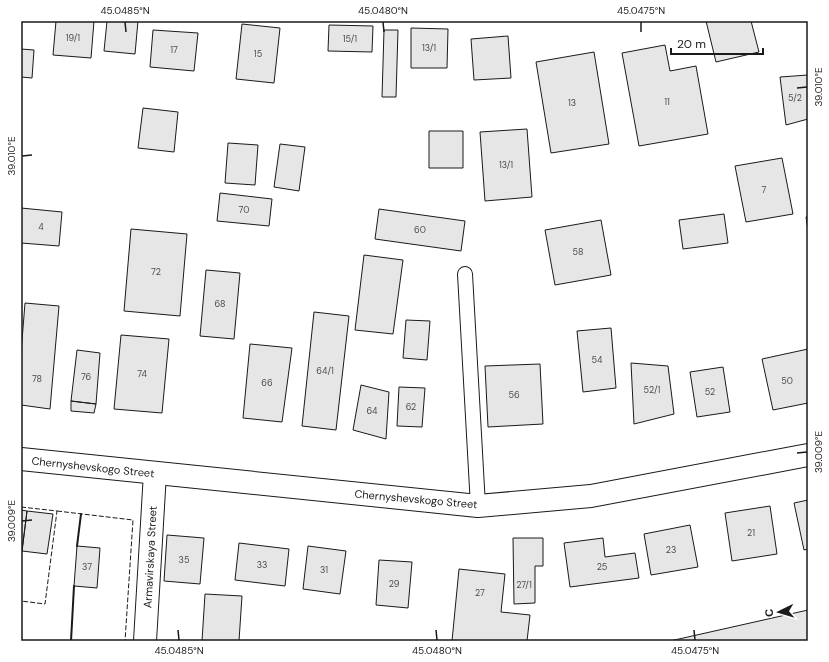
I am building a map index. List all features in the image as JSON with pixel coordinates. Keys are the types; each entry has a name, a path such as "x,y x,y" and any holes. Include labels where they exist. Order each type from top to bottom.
{"street":[{"name":"Chernyshevskogo Street","path":"21,458 478,506 591,496 808,454"},
{"name":"Armavirskaya Street","path":"145,641 155,473"}],"lane":[{"path":"465,274 478,506"}],"building":[{"path":"56,21 94,21 91,58 53,55"},
{"path":"107,21 138,21 135,54 104,51"},
{"path":"706,21 751,21 759,52 716,62"},
{"path":"242,24 280,28 274,83 236,79"},
{"path":"329,25 373,26 372,52 328,51"},
{"path":"411,28 448,29 447,68 411,68"},
{"path":"153,30 198,33 194,71 150,67"},
{"path":"384,30 398,30 396,97 382,97"},
{"path":"508,36 511,78 474,80 471,39"},
{"path":"665,45 670,71 696,66 708,134 639,146 622,53"},
{"path":"21,49 34,50 32,78 21,77"},
{"path":"594,52 609,144 551,153 536,62"},
{"path":"808,75 808,119 786,125 780,77"},
{"path":"143,108 178,112 174,152 138,148"},
{"path":"527,129 532,197 485,201 480,132"},
{"path":"429,131 463,131 463,168 429,168"},
{"path":"228,143 258,145 255,185 225,183"},
{"path":"280,144 305,147 299,191 274,187"},
{"path":"782,158 793,214 746,222 735,166"},
{"path":"220,193 272,199 269,226 217,221"},
{"path":"21,208 62,212 59,246 21,243"},
{"path":"379,209 465,221 461,251 375,239"},
{"path":"724,214 728,243 683,249 679,220"},
{"path":"808,216 808,231 806,217"},
{"path":"601,220 611,275 555,285 545,230"},
{"path":"131,229 187,234 180,316 124,311"},
{"path":"364,255 403,260 393,334 355,330"},
{"path":"206,270 240,273 234,339 200,336"},
{"path":"25,303 59,306 50,409 21,405 21,353"},
{"path":"314,312 349,316 336,430 302,426"},
{"path":"406,320 430,321 427,360 403,358"},
{"path":"611,328 616,388 583,392 577,331"},
{"path":"121,335 169,339 162,413 114,409"},
{"path":"250,344 292,348 282,422 243,418"},
{"path":"808,349 808,403 773,410 762,359"},
{"path":"77,350 100,353 96,404 71,401"},
{"path":"631,363 668,366 674,414 634,424"},
{"path":"540,364 543,424 488,427 485,366"},
{"path":"723,367 730,412 697,417 690,372"},
{"path":"361,385 389,392 386,439 353,430"},
{"path":"399,387 425,388 422,427 397,426"},
{"path":"71,401 96,404 94,413 71,411"},
{"path":"808,500 808,549 804,550 794,503"},
{"path":"770,506 777,554 732,561 725,513"},
{"path":"21,510 27,511 22,551 21,551"},
{"path":"27,511 53,514 47,554 22,551"},
{"path":"690,525 698,567 651,575 644,534"},
{"path":"167,535 204,538 200,584 164,581"},
{"path":"513,538 543,538 543,566 535,566 535,603 514,604"},
{"path":"603,538 605,557 635,553 639,578 570,587 564,543"},
{"path":"239,543 289,549 285,586 235,580"},
{"path":"77,546 100,548 97,588 74,586"},
{"path":"308,546 346,551 340,594 303,589"},
{"path":"379,560 412,562 408,608 376,605"},
{"path":"459,569 505,574 501,612 530,615 527,641 452,641"},
{"path":"205,594 242,596 239,641 202,641"},
{"path":"808,610 808,641 670,641"}],"fence":[{"path":"21,507 57,511 45,604 21,601"},
{"path":"57,511 133,520 125,641"}],"wall":[{"path":"77,546 81,514"},
{"path":"71,641 74,586"}]}
